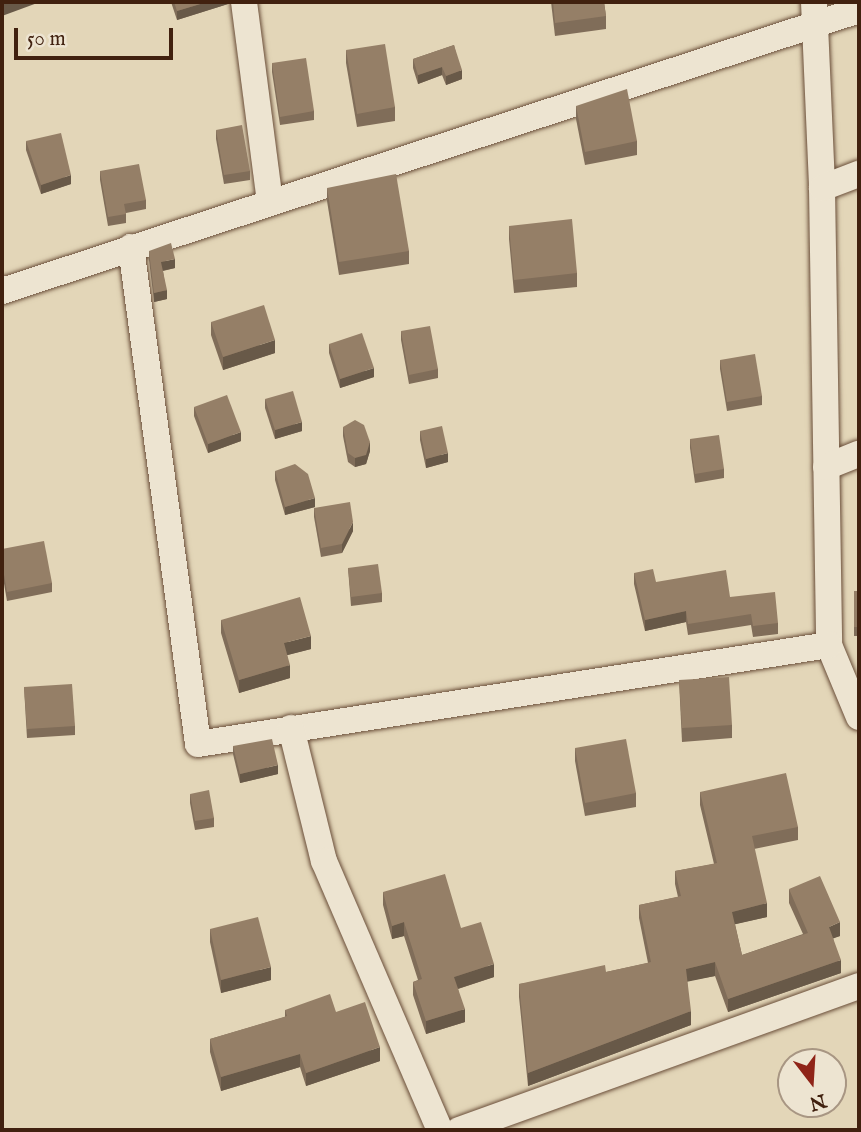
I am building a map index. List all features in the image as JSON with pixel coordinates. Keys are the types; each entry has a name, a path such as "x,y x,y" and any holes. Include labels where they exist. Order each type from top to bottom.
{"street":[{"path":"244,2 270,201"},
{"path":"2,291 814,14 859,10"},
{"path":"814,14 822,188 829,645 859,717"},
{"path":"822,188 859,174"},
{"path":"131,247 198,744 829,645"},
{"path":"826,467 859,454"},
{"path":"290,728 324,861 440,1130"},
{"path":"459,1130 859,986"}],"building":[{"path":"174,2 207,2 177,11"},
{"path":"553,2 604,2 606,16 555,23"},
{"path":"385,44 395,107 357,114 346,50"},
{"path":"454,45 462,70 446,76 442,67 418,75 413,59"},
{"path":"306,58 314,111 280,117 272,63"},
{"path":"627,89 637,141 585,152 576,106"},
{"path":"242,125 250,171 224,175 216,130"},
{"path":"61,133 71,175 41,185 26,141"},
{"path":"139,164 146,200 124,204 126,214 108,217 100,171"},
{"path":"396,174 409,251 339,262 327,188"},
{"path":"572,219 577,273 514,280 509,226"},
{"path":"171,243 175,259 161,262 167,290 154,293 149,251"},
{"path":"264,305 275,340 223,357 211,322"},
{"path":"430,326 438,369 409,375 401,331"},
{"path":"362,333 374,368 340,379 329,344"},
{"path":"755,354 762,396 727,402 720,360"},
{"path":"293,391 302,422 275,430 265,399"},
{"path":"227,395 241,432 208,444 194,407"},
{"path":"355,420 364,425 370,442 366,455 355,458 348,453 343,427"},
{"path":"442,426 448,453 426,459 420,431"},
{"path":"719,435 724,469 695,474 690,439"},
{"path":"295,464 308,474 315,498 285,507 275,471"},
{"path":"350,502 353,522 342,544 321,548 314,508"},
{"path":"44,541 52,583 7,592 2,549"},
{"path":"378,564 382,593 351,597 348,568"},
{"path":"653,569 656,582 726,570 730,597 775,592 778,623 753,626 751,614 688,624 686,611 645,620 634,573"},
{"path":"854,591 859,591 859,627 854,627"},
{"path":"300,597 311,636 284,643 290,665 239,680 221,620"},
{"path":"729,677 732,725 682,728 679,680"},
{"path":"72,684 75,726 27,729 24,687"},
{"path":"272,739 278,765 240,774 233,746"},
{"path":"626,739 636,793 585,803 575,748"},
{"path":"786,773 798,827 752,836 767,903 732,912 742,955 808,933 789,889 820,876 840,922 829,927 841,960 728,999 715,962 686,969 691,1011 528,1073 519,984 605,965 606,972 651,962 639,905 681,896 675,871 717,863 700,792"},
{"path":"209,790 214,818 195,821 190,794"},
{"path":"445,874 461,928 481,922 494,964 454,977 465,1009 426,1021 413,982 422,979 404,922 392,926 383,892"},
{"path":"258,917 271,967 221,980 210,929"},
{"path":"330,994 336,1012 365,1002 380,1047 306,1073 300,1054 221,1077 210,1039 287,1016 285,1010"}]}
